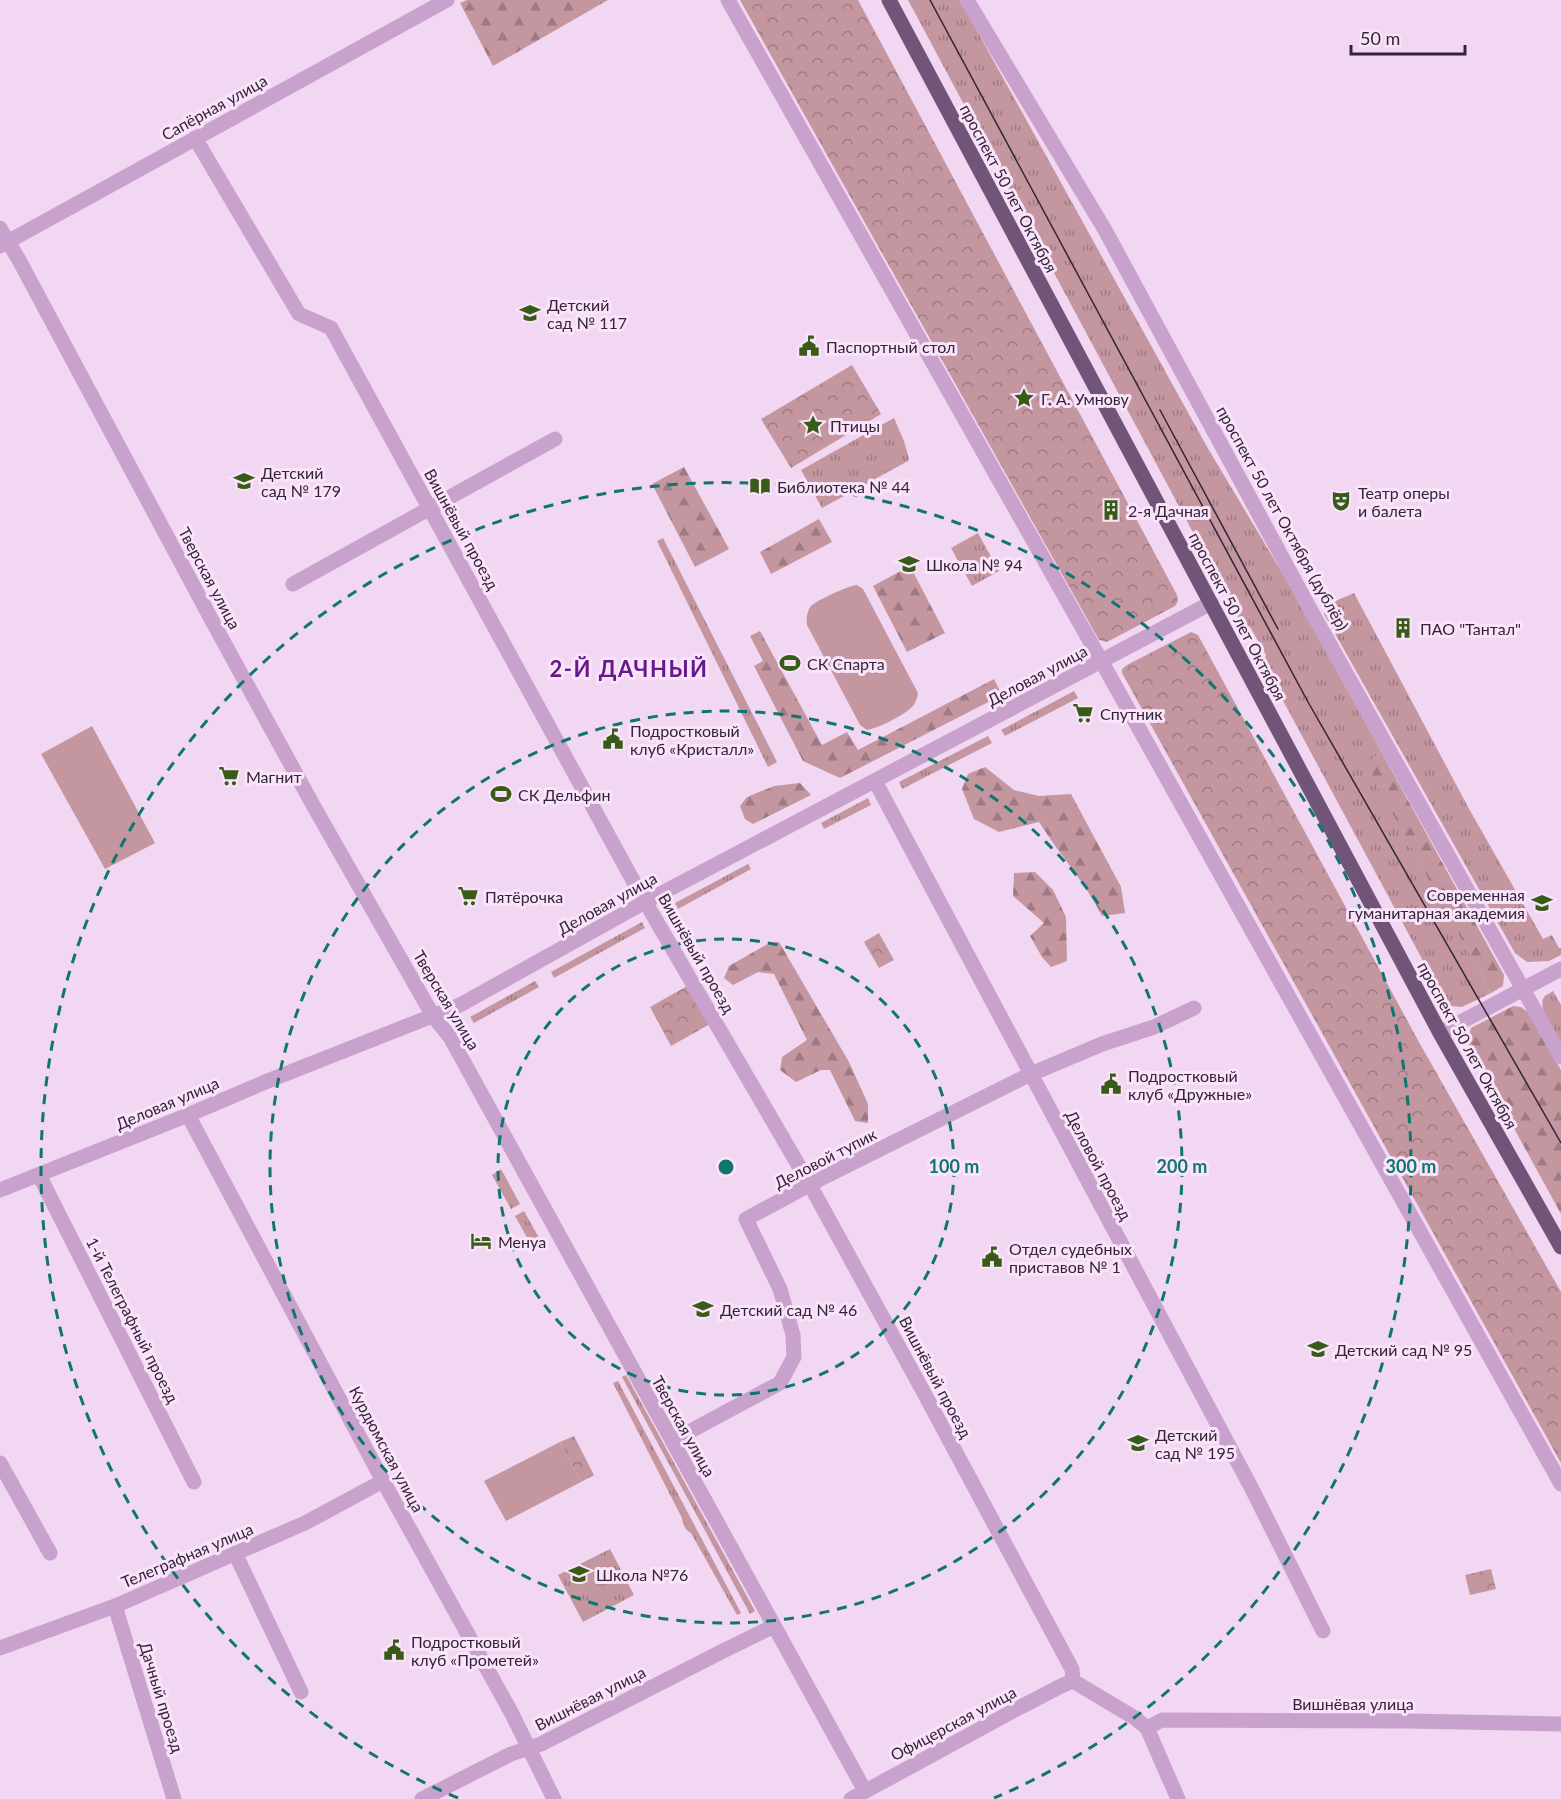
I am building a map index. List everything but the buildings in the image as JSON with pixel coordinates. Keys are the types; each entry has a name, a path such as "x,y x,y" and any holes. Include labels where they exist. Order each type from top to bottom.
{"main road":[{"name":"проспект 50 лет Октября","path":"888,0 1440,1033 1561,1247"}],"street":[{"name":"Сапёрная улица","path":"4,244 447,0"},
{"path":"728,0 1561,1484"},
{"name":"проспект 50 лет Октября (дублёр)","path":"967,0 1106,230 1310,607 1561,1057"},
{"name":"Вишнёвый проезд","path":"195,138 299,314 331,328 645,902 810,1185 923,1391 1072,1669 1073,1681"},
{"name":"Тверская улица","path":"0,228 4,244 290,763 433,1016 450,1037 865,1791"},
{"path":"293,584 555,439"},
{"name":"Деловая улица","path":"0,1190 460,1005 645,902 1211,603"},
{"name":"Деловой проезд","path":"875,781 1252,1489 1323,1631"},
{"path":"1440,1033 1561,969"},
{"name":"Деловой тупик","path":"672,1441 780,1383 794,1358 793,1335 780,1289 746,1219 1031,1074 1102,1044 1154,1027 1194,1008"},
{"name":"Курдюмская улица","path":"188,1115 383,1480 511,1712 554,1799"},
{"name":"1-й Телеграфный проезд","path":"39,1174 194,1482"},
{"path":"0,1463 50,1553"},
{"name":"Телеграфная улица","path":"0,1648 115,1606 305,1523 383,1480"},
{"path":"235,1553 301,1692"},
{"name":"Дачный проезд","path":"115,1606 174,1799"},
{"name":"Вишнёвая улица","path":"422,1799 511,1754 541,1744 774,1626"},
{"path":"1073,1681 1135,1718 1147,1728 1178,1799"},
{"name":"Офицерская улица","path":"851,1799 1012,1711 1073,1681"},
{"name":"Вишнёвая улица","path":"1147,1728 1162,1720 1561,1724"}],"green space":[{"path":"467,0 608,0 493,66 460,3"},
{"path":"740,0 858,0 1177,595 1178,601 1175,606 1107,642 1099,640"},
{"path":"908,0 960,0 1206,445 1287,581 1381,751 1367,765 1491,993 1462,1007 1450,1006 1443,998 1266,669 1264,664 1266,655 1250,627 1242,624"},
{"path":"852,365 881,414 791,468 761,419"},
{"path":"894,418 904,441 908,461 822,508 801,470"},
{"path":"684,467 729,549 695,567 652,484"},
{"path":"819,519 832,542 771,574 760,552"},
{"path":"978,533 999,571 972,586 951,548"},
{"path":"663,538 777,762 768,767 657,541"},
{"path":"910,566 945,633 907,652 873,586"},
{"path":"857,585 863,589 918,693 917,699 908,710 884,724 867,730 860,725 807,625 807,615 814,603"},
{"path":"1354,593 1468,807 1543,939 1552,935 1561,948 1561,955 1549,961 1527,962 1515,953 1324,614 1332,603"},
{"path":"760,631 822,745 847,732 858,750 994,679 1002,695 840,778 803,761 754,666 763,661 750,636"},
{"path":"1191,632 1198,635 1420,1044 1561,1292 1561,1463 1122,673 1122,669 1127,665"},
{"path":"1074,691 1078,698 1005,736 1001,730"},
{"path":"92,726 155,843 105,869 41,754"},
{"path":"988,736 992,743 902,789 899,782"},
{"path":"1381,751 1504,975 1503,986 1491,993 1366,765"},
{"path":"985,767 1014,790 1039,796 1071,794 1121,887 1125,913 1102,916 1088,891 1039,822 999,832 974,819 962,789 968,774"},
{"path":"800,783 811,795 753,824 745,819 740,806 747,797 774,786"},
{"path":"868,798 871,805 824,829 821,823"},
{"path":"748,864 751,869 678,909 675,903"},
{"path":"1035,872 1053,890 1066,917 1067,961 1051,967 1042,957 1030,936 1044,923 1013,896 1014,873"},
{"path":"642,922 645,928 554,978 551,972"},
{"path":"879,933 894,960 879,968 864,942"},
{"path":"771,942 779,942 849,1062 868,1104 868,1123 855,1121 830,1070 821,1070 796,1082 780,1070 782,1057 807,1040 774,974 758,972 733,985 724,978 729,966"},
{"path":"535,981 539,987 474,1023 470,1017"},
{"path":"689,985 710,1024 671,1046 650,1007"},
{"path":"1553,991 1561,1005 1561,1044 1542,1007 1545,996"},
{"path":"1513,1006 1521,1007 1529,1013 1561,1070 1561,1214 1470,1048 1468,1038 1471,1028"},
{"path":"501,1169 520,1204 511,1209 492,1175"},
{"path":"524,1211 543,1245 534,1250 515,1216"},
{"path":"626,1375 755,1611 750,1614 622,1377"},
{"path":"618,1381 741,1613 737,1615 691,1533 685,1527 613,1383"},
{"path":"574,1436 594,1475 581,1482 560,1442"},
{"path":"560,1442 581,1482 506,1521 484,1481"},
{"path":"610,1549 634,1595 583,1622 558,1575"},
{"path":"1491,1569 1496,1589 1470,1595 1465,1575"}],"tram line":[{"path":"930,0 1308,702 1561,1143"},
{"path":"1160,410 1278,629"}],"place":[{"name":"Детский сад № 117","path":"530,313"},
{"name":"Паспортный стол","path":"809,346"},
{"name":"Г. А. Умнову","path":"1024,398"},
{"name":"Птицы","path":"813,425"},
{"name":"Детский сад № 179","path":"244,481"},
{"name":"Библиотека № 44","path":"760,486"},
{"name":"Театр оперы и балета","path":"1341,501"},
{"name":"2-я Дачная","path":"1111,510"},
{"name":"Школа № 94","path":"909,564"},
{"name":"ПАО \"Тантал\"","path":"1403,628"},
{"name":"СК Спарта","path":"790,663"},
{"name":"Спутник","path":"1083,713"},
{"name":"Подростковый клуб «Кристалл»","path":"613,739"},
{"name":"Магнит","path":"229,776"},
{"name":"СК Дельфин","path":"501,794"},
{"name":"Пятёрочка","path":"468,896"},
{"name":"Современная гуманитарная академия","path":"1542,903"},
{"name":"Подростковый клуб «Дружные»","path":"1111,1084"},
{"name":"Менуа","path":"481,1241"},
{"name":"Отдел судебных приставов № 1","path":"992,1257"},
{"name":"Детский сад № 46","path":"703,1309"},
{"name":"Детский сад № 95","path":"1318,1349"},
{"name":"Детский сад № 195","path":"1138,1443"},
{"name":"Школа №76","path":"579,1574"},
{"name":"Подростковый клуб «Прометей»","path":"394,1650"}],"district":[{"name":"2-Й ДАЧНЫЙ","path":"629,668"}]}
